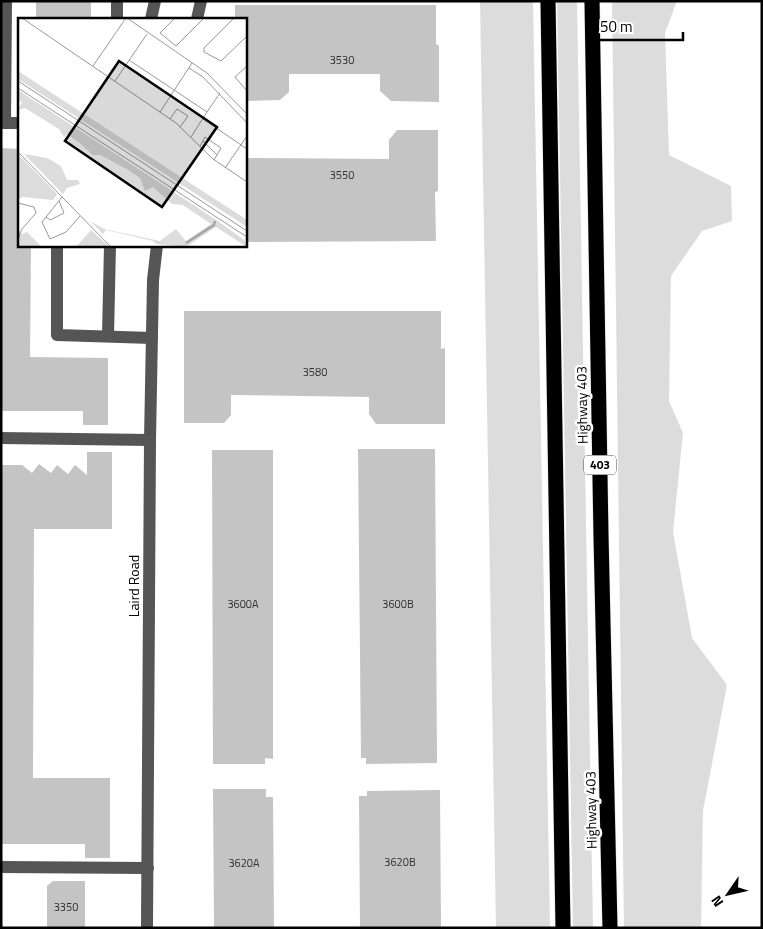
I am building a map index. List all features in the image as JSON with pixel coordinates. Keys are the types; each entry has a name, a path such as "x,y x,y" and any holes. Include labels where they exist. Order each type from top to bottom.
{"highway":[{"name":"Highway 403","path":"548,1 563,928"},
{"name":"Highway 403","path":"592,1 610,928"}],"street":[{"path":"6,1 3,123 18,123"},
{"path":"117,1 117,18"},
{"path":"151,18 155,1"},
{"path":"197,18 201,1"},
{"path":"57,246 57,335 152,338"},
{"path":"108,336 110,246"},
{"name":"Laird Road","path":"147,928 150,440 153,280 157,246"},
{"path":"1,438 150,440"},
{"path":"1,867 148,868"}],"shaded area":[{"path":"480,1 533,1 550,928 496,928"},
{"path":"557,1 577,1 593,928 573,928"},
{"path":"612,1 677,1 665,33 669,155 731,186 732,221 702,231 671,276 669,401 683,433 673,532 692,638 727,685 703,811 701,928 624,928"}],"building":[{"path":"36,1 91,1 91,18 36,18"},
{"path":"235,5 436,5 436,44 439,46 439,102 391,101 380,91 380,74 289,74 289,92 280,100 246,101 246,18 235,18"},
{"path":"397,130 438,130 438,191 435,192 436,241 246,242 246,158 389,159 389,140"},
{"path":"1,148 18,149 18,246 31,246 30,357 108,358 108,425 83,425 83,411 1,411"},
{"path":"184,311 441,311 441,349 445,348 445,424 376,424 369,414 369,397 231,395 231,415 224,423 184,423"},
{"path":"358,449 435,449 437,763 366,764 366,758 361,758"},
{"path":"212,450 273,450 273,759 265,758 265,764 213,764"},
{"path":"87,452 112,452 112,529 34,529 33,778 110,778 110,858 85,858 85,844 1,844 1,465 22,465 32,473 39,464 51,473 57,465 68,474 75,465 87,475"},
{"path":"213,789 266,789 266,797 273,797 274,928 214,928"},
{"path":"440,790 441,928 360,928 359,796 367,796 367,791"},
{"path":"53,881 85,881 85,928 47,928 47,886"}]}
